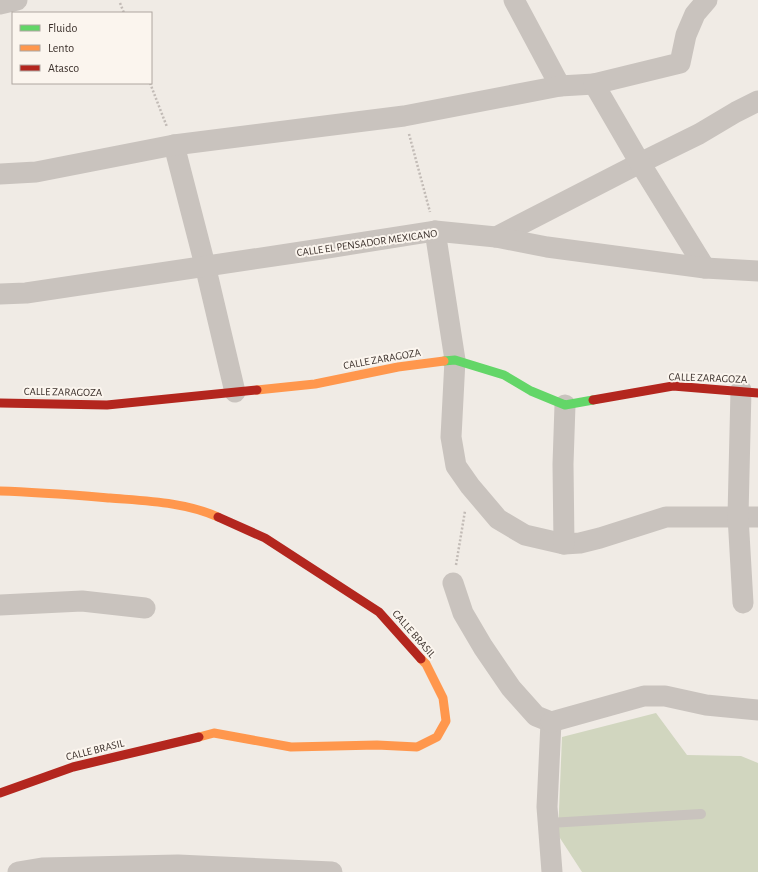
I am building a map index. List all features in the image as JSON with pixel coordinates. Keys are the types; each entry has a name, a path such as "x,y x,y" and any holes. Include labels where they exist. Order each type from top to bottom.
{"street":[{"path":"0,4 18,0"},
{"path":"514,0 560,86"},
{"path":"0,174 36,172 174,145 404,116 560,86 594,84 680,63 686,35 695,14 707,0"},
{"path":"594,84 640,163 705,268"},
{"path":"496,237 699,134 758,101"},
{"path":"174,145 205,265 235,392"},
{"path":"435,231 455,360 451,437 456,466 470,486 498,519 525,534 564,544 580,543 600,538 666,518 748,516"},
{"name":"CALLE EL PENSADOR MEXICANO","path":"0,294 26,293 435,231 496,237 547,247 705,268 758,271"},
{"name":"CALLE ZARAGOZA","path":"0,403 107,405 315,384 398,367 455,360 504,375 531,391 565,406 673,386 750,391"},
{"path":"742,603 748,516 750,391"},
{"path":"564,544 563,464 565,406"},
{"name":"CALLE BRASIL","path":"0,491 33,492 156,502 204,511 265,538 380,612 426,664 444,698 446,721 437,737 417,747 377,745 291,747 214,734 73,767 0,793"},
{"path":"453,583 463,614 483,647 511,688 536,716 551,722 644,696 665,696 706,705 758,710"},
{"path":"0,605 82,601 146,608"},
{"path":"551,722 547,807 552,872"},
{"path":"18,872 42,868 332,872"}],"lane":[{"path":"549,823 701,814"}],"path":[{"path":"120,3 124,12"},
{"path":"150,84 174,145"},
{"path":"404,116 435,231"},
{"path":"453,583 470,486"}],"green space":[{"path":"656,713 687,755 741,756 758,763 758,872 582,872 558,835 562,737"}],"traffic: fast":[{"path":"444,361 455,360 504,375 531,391 565,405 593,400"}],"traffic: slow":[{"path":"257,390 315,384 398,367 444,361"},
{"path":"0,491 165,503 192,508 218,517"},
{"path":"199,737 214,733 291,747 377,745 417,747 437,737 446,721 443,698 426,664 421,659"}],"traffic: jam":[{"path":"593,400 673,386 758,393"},
{"path":"0,403 107,405 257,390"},
{"path":"218,517 265,538 379,612 421,659"},
{"path":"0,793 73,767 199,737"}]}
